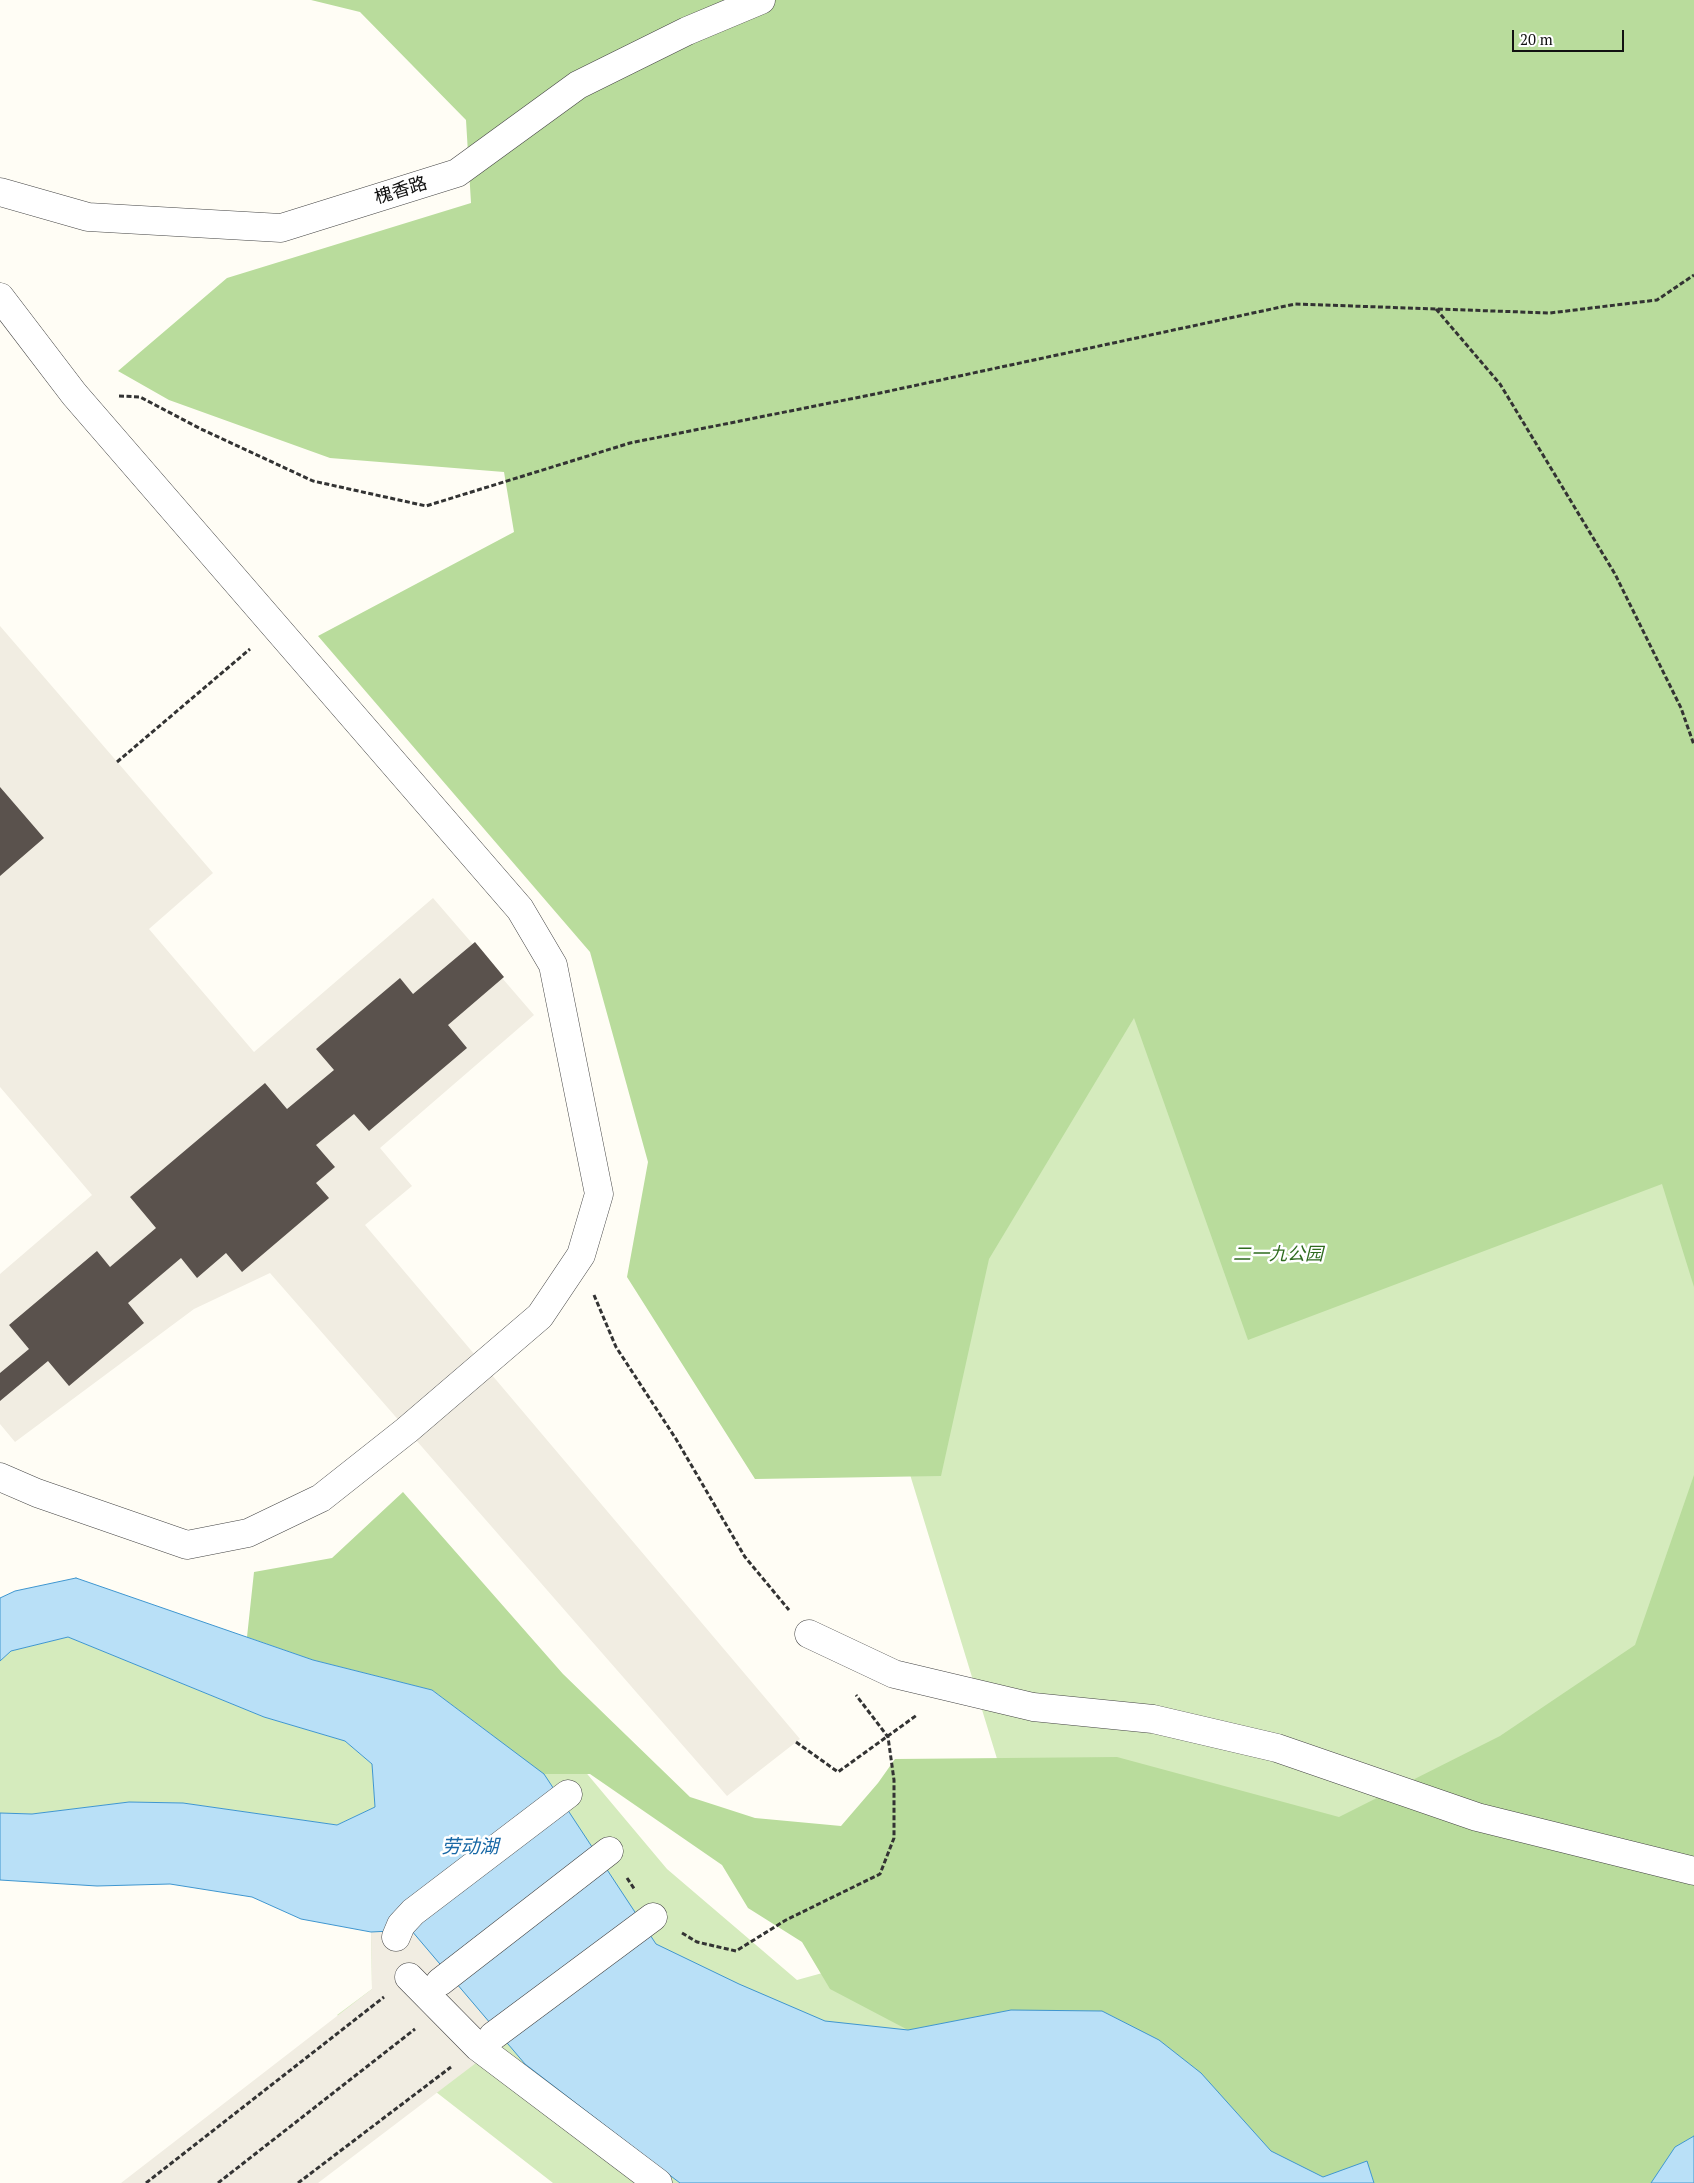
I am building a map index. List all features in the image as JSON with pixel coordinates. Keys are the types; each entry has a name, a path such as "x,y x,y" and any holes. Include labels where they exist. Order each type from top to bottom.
{"street":[{"name":"槐香路","path":"0,192 88,217 281,228 457,174 578,85 687,31 761,0"},
{"path":"0,297 74,394 520,909 553,965 598,1194 581,1255 540,1316 407,1430 321,1498 248,1533 187,1545 37,1493 0,1477"},
{"path":"809,1634 894,1674 1033,1707 1153,1719 1277,1748 1477,1817 1694,1871"},
{"path":"396,1937 401,1925 413,1912 568,1794"},
{"path":"440,1982 610,1851"},
{"path":"485,2042 653,1917"},
{"path":"409,1977 440,2009 485,2042 658,2183"}],"path":[{"path":"74,394 140,397 201,429 312,480 426,506 630,443 880,393 1295,304 1550,313 1657,300 1694,275"},
{"path":"1436,309 1500,384 1615,574 1681,708 1694,745"},
{"path":"117,762 232,666 274,626"},
{"path":"581,1255 595,1299 616,1347 676,1439 746,1557 809,1634"},
{"path":"796,1742 838,1772 953,1688"},
{"path":"610,1851 653,1917 697,1942 736,1951 786,1920 880,1874 894,1838 894,1780 888,1737 852,1689"},
{"path":"146,2183 409,1977"},
{"path":"218,2183 440,2009"},
{"path":"298,2183 485,2042"}],"green space":[{"path":"311,0 1694,0 1694,1287 1662,1184 1248,1340 1134,1018 989,1259 941,1476 755,1479 627,1277 648,1162 590,952 318,636 514,532 504,472 330,458 169,400 118,371 227,278 471,203 466,120 360,12"},
{"name":"二一九公园","path":"1256,715 1694,947 1694,2183 553,2183 337,2015 372,1989 371,1932 520,1694 667,1869 797,1980 866,1961 1017,1824 803,1125"},
{"path":"1694,1475 1694,2136 1675,2147 1651,2183 1374,2183 1367,2161 1323,2178 1271,2151 1201,2073 1159,2040 1102,2011 1011,2010 908,2030 830,1989 802,1942 748,1908 722,1865 590,1774 544,1774 432,1690 313,1660 247,1637 254,1572 332,1558 403,1492 563,1674 690,1797 755,1818 841,1826 878,1783 895,1759 1117,1757 1339,1817 1500,1736 1635,1645"},
{"path":"68,1637 264,1717 345,1741 372,1764 375,1807 337,1825 183,1803 129,1802 32,1814 0,1813 0,1661 11,1651"}],"shaded area":[{"path":"0,626 213,873 149,929 254,1052 433,898 534,1015 380,1148 412,1186 365,1225 800,1739 727,1796 270,1273 194,1309 15,1442 0,1424 0,1274 92,1195 0,1087"},
{"path":"411,1930 505,2041 318,2183 121,2183 372,1989 371,1932"}],"water":[{"name":"劳动湖","path":"76,1578 313,1660 432,1690 544,1774 656,1944 739,1984 825,2021 908,2030 1011,2010 1102,2011 1159,2040 1201,2073 1271,2151 1323,2177 1367,2161 1374,2183 680,2183 525,2064 411,1930 371,1932 301,1919 252,1897 170,1884 97,1886 0,1880 0,1813 32,1814 129,1802 183,1803 337,1825 375,1807 372,1764 345,1741 264,1717 68,1637 11,1651 0,1661 0,1598 15,1591"},
{"path":"1694,2136 1694,2183 1651,2183 1675,2147"}],"building":[{"path":"0,787 44,838 0,876"},
{"path":"475,942 504,977 448,1025 467,1048 369,1131 354,1114 316,1145 335,1167 316,1183 329,1198 242,1272 226,1253 197,1278 181,1258 128,1303 144,1323 69,1386 48,1361 0,1401 0,1373 29,1349 9,1325 97,1251 110,1267 156,1228 130,1197 265,1083 287,1109 334,1070 316,1049 400,978 413,994"}]}
